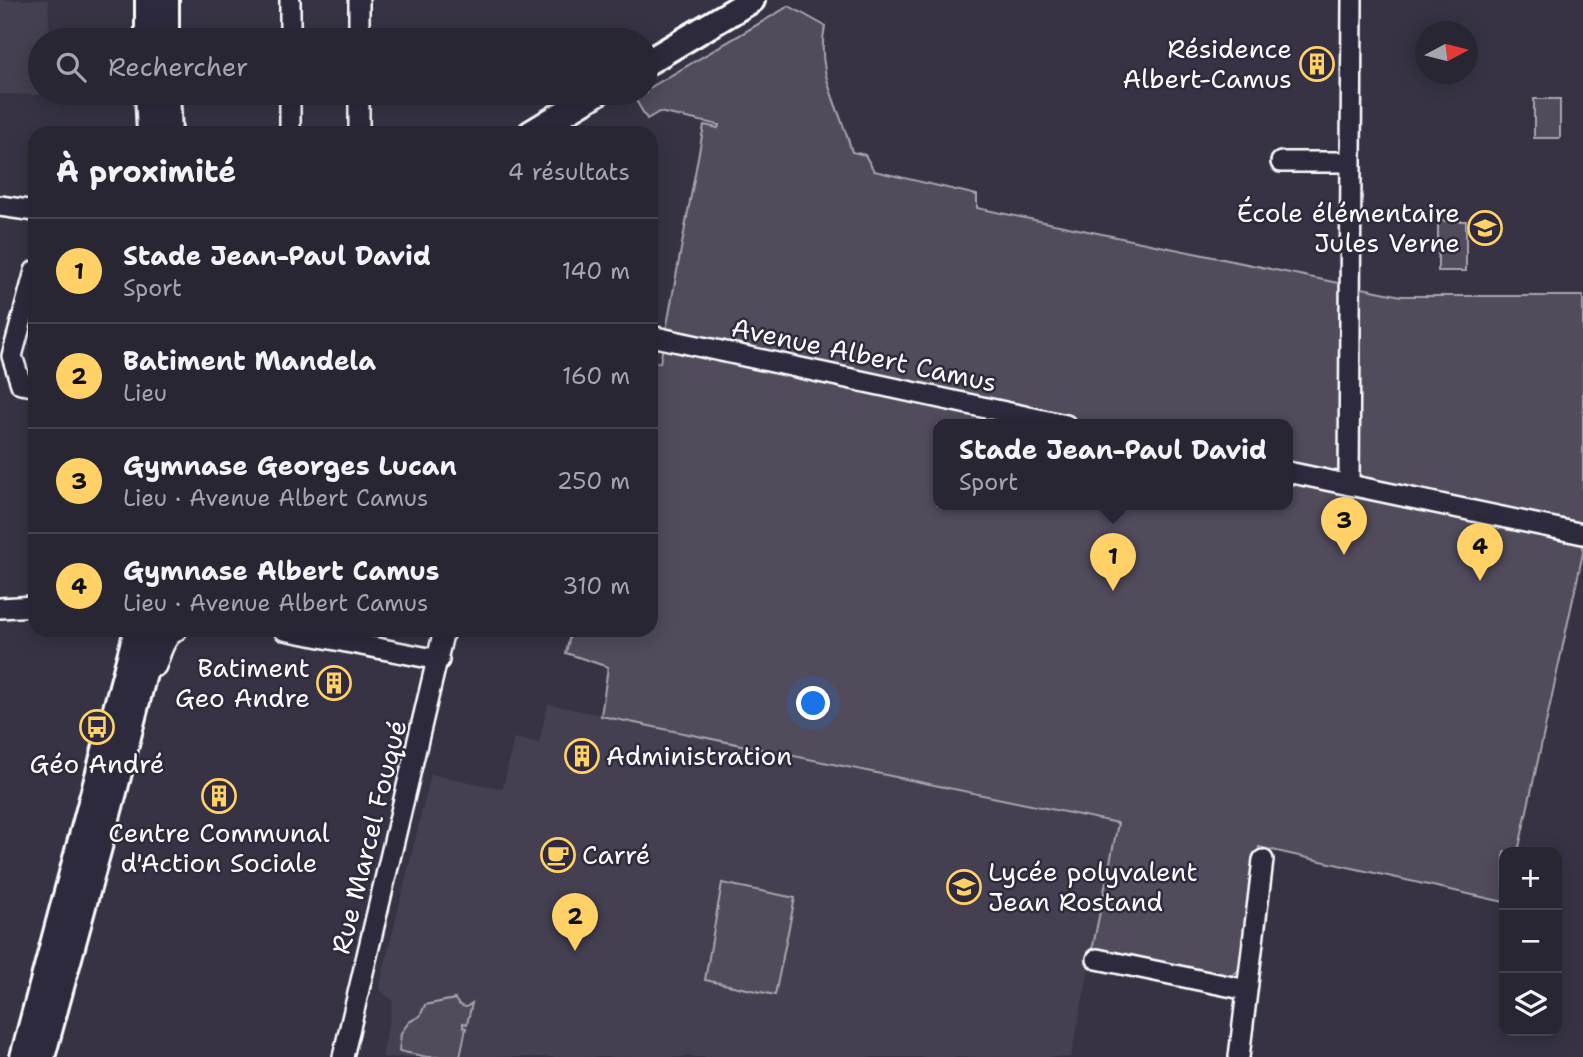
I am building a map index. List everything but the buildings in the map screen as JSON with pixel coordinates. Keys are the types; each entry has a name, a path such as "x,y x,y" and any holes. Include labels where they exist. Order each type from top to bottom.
{"main road":[{"path":"148,0 148,28"},
{"path":"166,0 166,28"},
{"path":"658,56 752,0"},
{"path":"149,105 150,126"},
{"path":"168,105 169,126"},
{"path":"543,126 577,105"},
{"path":"23,1057 132,637"},
{"path":"42,1057 153,637"}],"street":[{"path":"290,0 290,28"},
{"path":"359,0 359,28"},
{"path":"1349,485 1352,0"},
{"path":"290,105 290,126"},
{"path":"359,105 359,126"},
{"path":"1281,162 1352,162"},
{"path":"0,206 28,210"},
{"path":"28,297 12,356 21,384 28,385"},
{"name":"Avenue Albert Camus","path":"658,338 1038,419"},
{"path":"1293,473 1583,534"},
{"path":"0,608 28,606"},
{"path":"140,690 156,666 169,637"},
{"path":"320,637 439,660"},
{"name":"Rue Marcel Fouqué","path":"343,1057 443,637"},
{"path":"1239,1057 1263,860"},
{"path":"1097,959 1247,990"}],"shaded area":[{"path":"0,0 48,0 49,28 28,28 28,95 0,94"},
{"path":"789,6 825,26 823,60 830,90 852,152 865,155 874,171 977,195 977,208 1401,296 1583,296 1583,553 1519,847 1499,847 1499,901 1259,847 1242,968 1223,982 1092,951 1118,823 601,716 608,667 566,653 569,637 658,637 658,363 704,125 718,128 719,125 659,112 647,119 639,105 658,105 658,83"},
{"path":"1534,99 1560,99 1560,138 1534,138"},
{"path":"1438,221 1466,221 1466,271 1438,271"},
{"path":"548,704 1119,823 1071,1057 382,1057 393,1001 379,989 431,774 503,789 514,738 539,743"},
{"path":"722,883 795,898 775,995 705,980"},
{"path":"455,999 464,1007 472,1003 467,1024 463,1023 466,1028 460,1057 427,1057 399,1051 401,1033 409,1022 420,1016 425,1005"}],"place":[{"name":"Résidence Albert-Camus","path":"1317,64"},
{"name":"École élémentaire Jules Verne","path":"1485,228"},
{"name":"Gymnase Georges Lucan","path":"1344,555"},
{"name":"Gymnase Albert Camus","path":"1480,581"},
{"name":"Stade Jean-Paul David","path":"1113,591"},
{"name":"Batiment Geo Andre","path":"334,683"},
{"name":"Géo André","path":"97,727"},
{"name":"Administration","path":"582,756"},
{"name":"Centre Communal d'Action Sociale","path":"219,796"},
{"name":"Carré","path":"558,855"},
{"name":"Lycée polyvalent Jean Rostand","path":"964,887"},
{"name":"Batiment Mandela","path":"575,951"}]}
